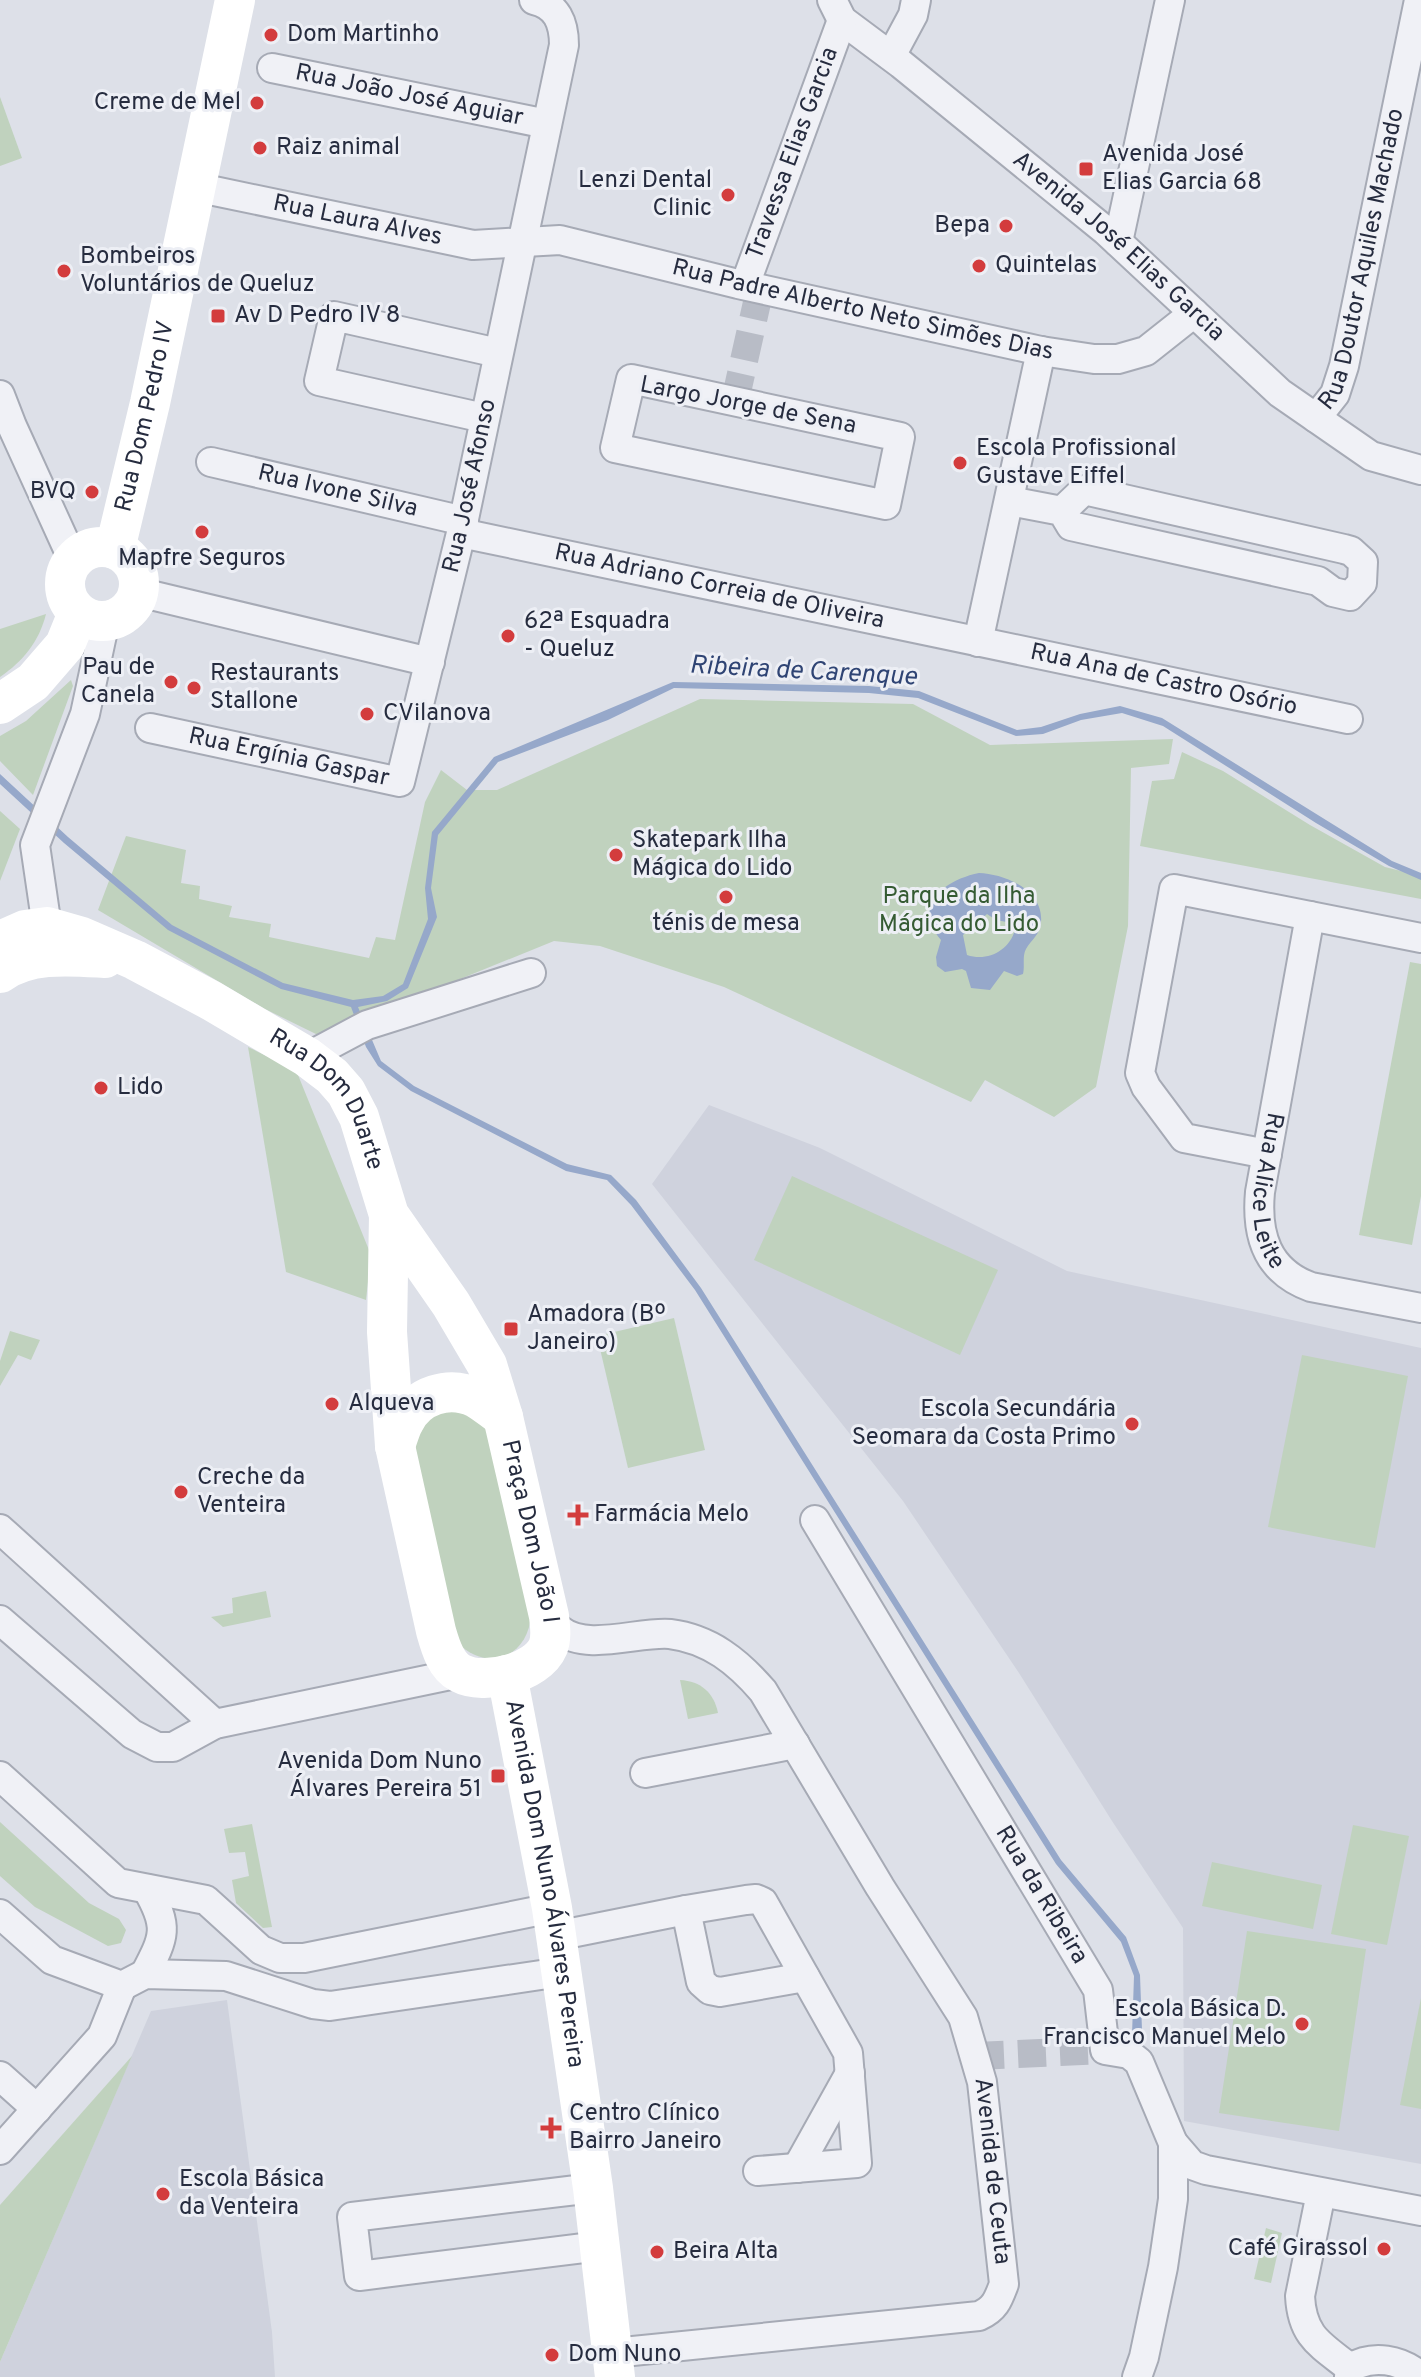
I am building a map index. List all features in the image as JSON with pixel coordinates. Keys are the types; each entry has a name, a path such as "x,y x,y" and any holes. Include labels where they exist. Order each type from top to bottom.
{"street":[{"name":"Rua Dom Pedro IV","path":"115,549 137,460 235,0"},
{"name":"Rua José Afonso","path":"430,662 462,527 564,45 564,30 559,17 552,8 534,0"},
{"path":"891,56 913,15 916,0"},
{"path":"1118,242 1170,0"},
{"name":"Rua Doutor Aquiles Machado","path":"1316,418 1335,394 1344,366 1419,0"},
{"name":"Avenida José Elias Garcia","path":"837,10 1118,242 1280,393 1371,456 1421,470"},
{"name":"Travessa Elias Garcia","path":"745,285 837,10"},
{"name":"Rua João José Aguiar","path":"272,68 547,124"},
{"name":"Rua Laura Alves","path":"195,187 473,245 522,242"},
{"name":"Rua Padre Alberto Neto Simões Dias","path":"522,242 560,240 1041,351 1094,359 1118,359 1146,351 1194,313"},
{"path":"484,418 319,381 334,316 498,353"},
{"path":"978,642 1041,351"},
{"name":"Largo Jorge de Sena","path":"631,379 900,437 886,505 615,448 631,379"},
{"path":"0,395 73,560"},
{"name":"Rua Ivone Silva","path":"211,462 462,527"},
{"path":"1009,501 1062,511 1071,526 1318,581 1333,592 1350,596 1362,583 1363,562 1351,551 1084,490 1062,511"},
{"name":"Rua Adriano Correia de Oliveira","path":"462,527 978,642"},
{"path":"88,549 115,549 124,554 137,571 138,592 130,608 114,619 91,617 65,593 64,582 73,560 88,549"},
{"path":"138,592 430,662"},
{"path":"3,703 33,682 91,617"},
{"path":"0,941 25,930 47,927 35,845 85,714 91,617"},
{"name":"Rua Ana de Castro Osório","path":"978,642 1348,719"},
{"name":"Rua Ergínia Gaspar","path":"150,728 400,782 430,662"},
{"path":"1267,1154 1184,1138 1146,1087 1140,1073 1174,889 1421,938"},
{"name":"Rua Alice Leite","path":"1310,916 1259,1202 1260,1232 1274,1260 1297,1282 1421,1308"},
{"name":"Rua Dom Duarte","path":"47,927 82,937 135,960 212,1001 322,1049 332,1076 346,1092 359,1117 389,1215 451,1304"},
{"name":"Rua Dom Duarte","path":"0,973 31,959 72,956 135,960"},
{"path":"322,1049 367,1025 531,973"},
{"path":"0,1620 132,1734 157,1747 173,1747 215,1724 460,1673 442,1651 436,1631 395,1446 387,1332 389,1215"},
{"name":"Praça Dom João I","path":"451,1304 487,1365 503,1417 549,1616 550,1634 541,1657 533,1666 507,1675 484,1678 460,1673"},
{"name":"Praça Dom João I","path":"395,1446 404,1420 423,1399 439,1393 456,1392 475,1398 503,1417"},
{"name":"Rua da Ribeira","path":"815,1520 1098,1990 1105,2050 1129,2054 1139,2062 1173,2143 1173,2199 1163,2267 1137,2377"},
{"path":"0,1529 215,1724"},
{"name":"Avenida de Ceuta","path":"549,1616 562,1632 578,1638 602,1640 667,1634 693,1639 718,1650 742,1666 763,1691 880,1887 963,2017 982,2082 1004,2284 998,2302 979,2316 614,2365"},
{"name":"Avenida Dom Nuno Álvares Pereira","path":"507,1675 556,1938 593,2188 614,2365"},
{"path":"645,1773 795,1744"},
{"path":"0,1776 118,1883 206,1900 261,1950 280,1958 556,1938"},
{"path":"0,2150 102,2036 134,1980 161,1945 163,1915 147,1889"},
{"path":"0,1914 52,1960 134,1980 226,1976 300,2000 330,2006 556,1938 686,1910 756,1899 763,1902 848,2053 857,2163 758,2171"},
{"path":"686,1910 701,1982 710,1990 720,1992 805,1977"},
{"path":"300,2000 304,1958"},
{"path":"797,2168 850,2073"},
{"path":"0,2076 37,2109"},
{"path":"1173,2143 1192,2165 1206,2170 1421,2211"},
{"path":"593,2188 352,2217 359,2276 600,2246"},
{"path":"1321,2193 1300,2296 1301,2314 1307,2330 1350,2372 1362,2361 1388,2361 1403,2364 1421,2377"}],"shaded area":[{"name":"Escola Secundária Seomara da Costa Primo","path":"709,1105 820,1148 1067,1271 1421,1348 1421,2164 1184,2121 1183,1928 1019,1673 903,1501 652,1184"},
{"name":"Escola Básica da Venteira","path":"227,2000 272,2332 275,2377 0,2377 0,2362 151,2011"}],"green space":[{"path":"0,97 22,158 0,166"},
{"path":"46,614 29,650 0,677 0,629"},
{"path":"71,680 73,686 33,795 0,761 0,736 26,721"},
{"name":"Parque da Ilha Mágica do Lido","path":"700,699 913,704 990,745 1173,739 1169,764 1131,768 1128,926 1096,1087 1054,1117 985,1080 971,1102 724,987 600,946 554,941 320,1036 265,1009 98,910 126,836 186,850 181,883 200,886 199,899 232,906 229,917 271,924 269,937 369,958 376,937 395,940 425,802 441,770 467,790 497,790"},
{"path":"1182,752 1223,771 1385,867 1421,876 1421,899 1140,846 1152,781 1174,779"},
{"path":"0,811 20,829 0,881"},
{"path":"1410,962 1421,964 1421,1196 1412,1245 1359,1235"},
{"path":"248,1047 296,1070 371,1255 366,1300 286,1272"},
{"path":"792,1176 998,1270 960,1355 754,1260"},
{"path":"674,1318 705,1450 628,1468 597,1336"},
{"path":"10,1331 40,1340 31,1360 18,1355 0,1386 0,1361"},
{"path":"1302,1355 1408,1376 1375,1548 1268,1527"},
{"path":"464,1409 487,1428 531,1614 523,1641 515,1650 493,1659 469,1652 457,1642 411,1460 414,1431 435,1411"},
{"path":"266,1591 271,1617 223,1627 211,1617 233,1613 232,1598"},
{"path":"680,1680 705,1689 718,1713 688,1719"},
{"path":"0,1822 89,1903 119,1919 126,1930 121,1943 108,1946 35,1907 0,1876"},
{"path":"252,1824 272,1927 263,1928 236,1903 232,1880 249,1876 245,1852 229,1853 224,1829"},
{"path":"1353,1825 1409,1836 1387,1945 1331,1934"},
{"path":"1212,1862 1322,1885 1313,1929 1202,1906"},
{"path":"1247,1931 1366,1949 1339,2131 1219,2113"},
{"path":"1421,1998 1421,2109 1400,2105"},
{"path":"132,2056 0,2362 0,2205"},
{"path":"1266,2228 1282,2233 1271,2283 1254,2279"}],"water":[{"path":"673,682 869,686 919,691 1017,730 1041,727 1080,714 1120,706 1162,718 1392,861 1421,873 1421,880 1389,866 1163,726 1122,713 1081,720 1043,734 1016,736 918,698 869,693 674,688 608,720 498,762 438,835 431,888 437,917 408,988 387,1001 358,1007 381,1061 414,1086 567,1164 611,1175 636,1200 701,1288 1061,1860 1126,1937 1140,1975 1142,2030 1132,2035 1134,1976 1121,1942 1056,1864 695,1290 631,1205 607,1180 566,1171 411,1091 378,1066 366,1047 351,1007 281,989 168,930 64,843 0,784 0,774 68,837 172,925 283,983 353,1000 383,996 403,984 428,919 425,888 432,832 494,757"},
{"path":"989,874 1011,881 1030,893 1040,911 1040,927 1025,952 1023,974 1017,976 1004,971 990,990 971,988 966,971 962,969 945,972 937,966 941,940 929,916 931,906 944,888 966,876","holes":["987,914 996,920 1012,923 1015,930 1008,944 989,956 967,955 963,935"]}],"tunnel":[{"path":"735,401 760,289"},
{"path":"976,2056 1105,2050"}],"place":[{"name":"Dom Martinho","path":"271,35"},
{"name":"Creme de Mel","path":"257,103"},
{"name":"Raiz animal","path":"260,148"},
{"name":"Avenida José Elias Garcia 68","path":"1086,169"},
{"name":"Lenzi Dental Clinic","path":"728,195"},
{"name":"Bepa","path":"1006,226"},
{"name":"Quintelas","path":"979,266"},
{"name":"Bombeiros Voluntários de Queluz","path":"64,271"},
{"name":"Av D Pedro IV 8","path":"218,316"},
{"name":"Escola Profissional Gustave Eiffel","path":"960,463"},
{"name":"BVQ","path":"92,492"},
{"name":"Mapfre Seguros","path":"202,532"},
{"name":"62ª Esquadra - Queluz","path":"508,636"},
{"name":"Pau de Canela","path":"171,682"},
{"name":"Restaurants Stallone","path":"194,688"},
{"name":"CVilanova","path":"367,714"},
{"name":"Skatepark Ilha Mágica do Lido","path":"616,855"},
{"name":"ténis de mesa","path":"726,897"},
{"name":"Lido","path":"101,1088"},
{"name":"Amadora (Bº Janeiro)","path":"511,1329"},
{"name":"Alqueva","path":"332,1404"},
{"name":"Escola Secundária Seomara da Costa Primo","path":"1132,1424"},
{"name":"Creche da Venteira","path":"181,1492"},
{"name":"Farmácia Melo","path":"578,1515"},
{"name":"Avenida Dom Nuno Álvares Pereira 51","path":"498,1776"},
{"name":"Escola Básica D. Francisco Manuel Melo","path":"1302,2024"},
{"name":"Centro Clínico Bairro Janeiro","path":"551,2128"},
{"name":"Escola Básica da Venteira","path":"163,2194"},
{"name":"Café Girassol","path":"1384,2249"},
{"name":"Beira Alta","path":"657,2252"},
{"name":"Dom Nuno","path":"552,2355"}],"water label":[{"name":"Ribeira de Carenque","path":"803,672"}]}
